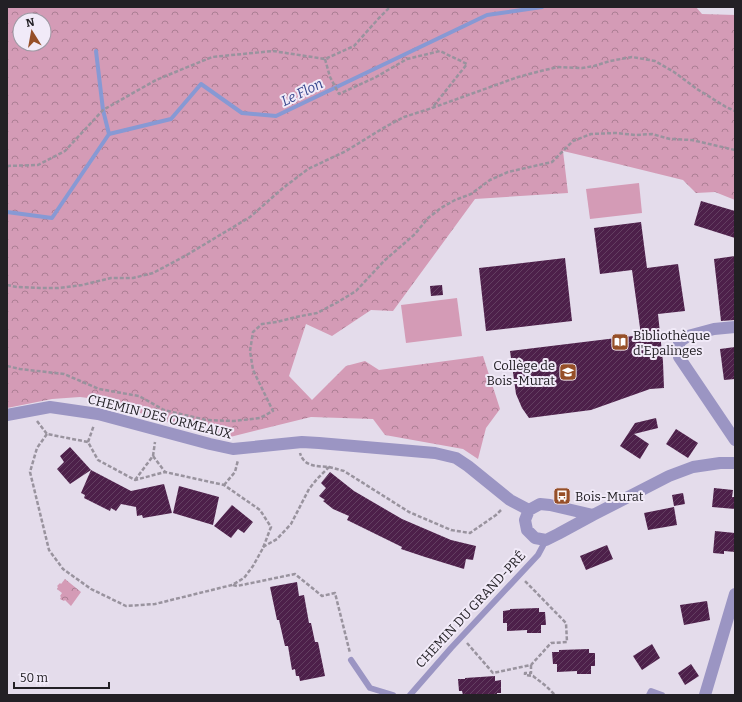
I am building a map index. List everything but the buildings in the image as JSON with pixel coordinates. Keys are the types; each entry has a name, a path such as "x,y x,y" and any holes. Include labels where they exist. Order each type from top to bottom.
{"street":[{"path":"735,328 714,329 688,336 679,342 679,357 735,440"},
{"name":"CHEMIN DES ORMEAUX","path":"7,415 50,407 98,414 233,449 302,442 436,453 456,458 510,500 529,510"},
{"path":"546,540 669,476 693,467 720,463 735,463"},
{"path":"529,510 540,504 593,515"},
{"name":"CHEMIN DU GRAND-PRÉ","path":"529,510 525,520 527,530 535,538 546,540"},
{"path":"705,695 735,594"}],"lane":[{"name":"CHEMIN DU GRAND-PRÉ","path":"410,695 462,636 538,555 546,540"},
{"path":"352,660 370,688 393,695"},
{"path":"649,695 651,691 662,695"}],"path":[{"path":"7,166 38,165 65,150 103,110 156,80 212,57 273,51 325,59 354,46 390,7"},
{"path":"325,59 330,77 338,94 376,77 407,59 440,51 467,64 432,108"},
{"path":"7,285 17,287 58,288 82,285 111,278 133,278 153,273 185,256 250,217 283,188 308,169 346,151 404,117 518,77 545,70 558,67 582,68 632,57 655,61 674,72 720,104 735,111"},
{"path":"7,366 64,374 99,389 139,396 164,410 206,420 234,421 260,418 273,411 253,370 250,351 253,332 262,324 318,313 356,291 384,261 415,234 428,218 441,208 470,194 490,180 508,172 552,162 573,141 591,134 652,134 670,139 692,140 735,150"},
{"path":"35,418 48,434 88,442 98,460 135,480 165,472 224,485 260,510 272,527 253,566 244,578 232,585 155,604 126,606 91,589 64,569 49,550 30,472 38,448 48,434"},
{"path":"88,442 96,421"},
{"path":"135,480 153,456 156,437"},
{"path":"299,449 302,458 311,466 329,467 344,471 409,512 451,530 470,533 496,515 505,505"},
{"path":"153,456 165,472"},
{"path":"224,485 234,472 240,456"},
{"path":"263,548 278,539 292,524 309,489 329,467"},
{"path":"232,585 237,586 295,574 322,596 335,593 352,660"},
{"path":"462,636 493,673 531,665 551,643 567,642 566,623 519,575"},
{"path":"531,665 531,673 525,673 525,676 533,676 555,695"}],"green space":[{"path":"7,7 696,7 702,14 735,15 735,200 715,192 696,193 683,180 563,151 568,193 475,199 393,311 371,310 332,336 306,324 289,376 312,400 346,366 365,361 379,370 483,356 500,409 486,428 478,459 463,449 385,435 373,419 311,417 226,438 175,424 96,399 80,397 52,399 7,408"},
{"path":"639,183 642,213 590,219 586,189"},
{"path":"457,298 462,336 406,343 401,305"},
{"path":"65,579 81,592 71,606 65,600 60,599 62,593 57,589 57,586"}],"waterway":[{"name":"Le Flon","path":"7,212 52,218 109,134 171,119 201,84 242,113 276,116 487,15 542,7"},
{"path":"96,51 103,110 109,134"}],"place":[{"name":"Bibliothèque d'Epalinges","path":"620,342"},
{"name":"Collège de Bois-Murat","path":"568,372"},
{"name":"Bois-Murat","path":"562,496"}]}
